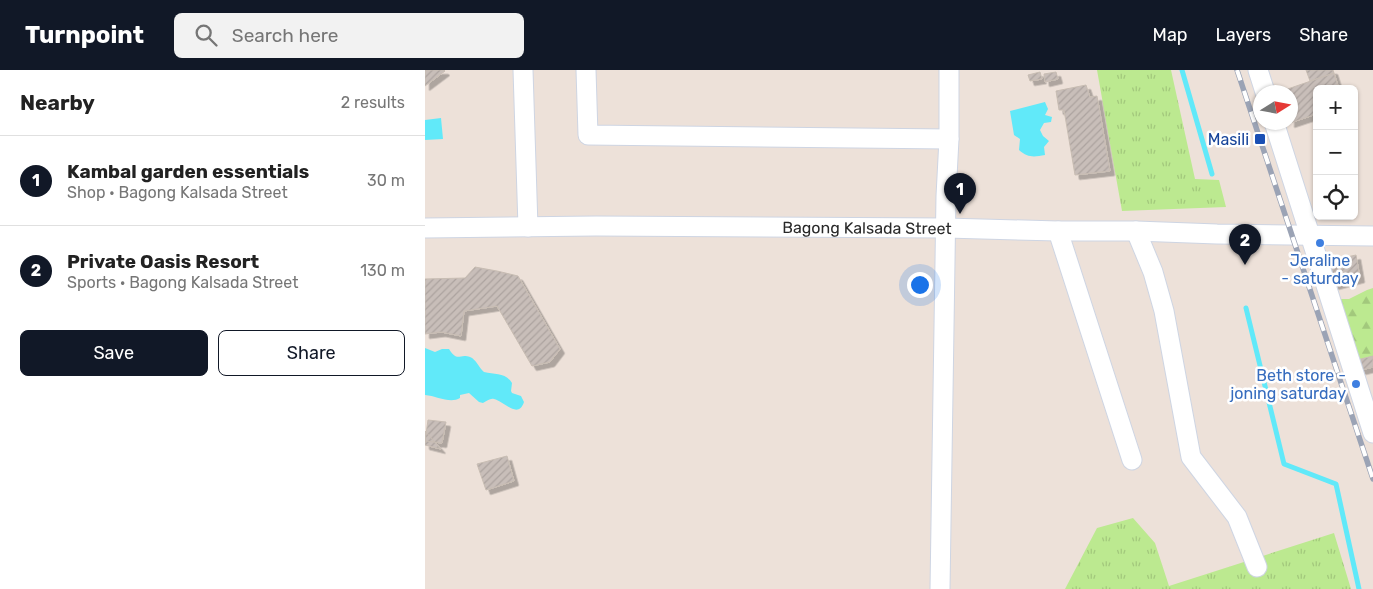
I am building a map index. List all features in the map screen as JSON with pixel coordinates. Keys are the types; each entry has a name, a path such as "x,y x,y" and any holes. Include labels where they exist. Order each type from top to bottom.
{"street":[{"path":"523,70 528,227"},
{"path":"586,70 588,135 949,139"},
{"path":"941,589 949,70"},
{"path":"1258,70 1263,85"},
{"path":"1277,130 1373,433"},
{"name":"Bagong Kalsada Street","path":"425,228 946,228 1373,236"},
{"path":"1057,231 1132,460"},
{"path":"1136,231 1153,272 1164,311 1191,456 1237,517 1257,567"}],"green space":[{"path":"1097,70 1171,70 1195,179 1219,180 1226,207 1122,211"},
{"path":"1373,288 1373,356 1357,360 1335,299 1349,299"},
{"path":"1133,518 1155,543 1169,586 1334,533 1351,589 1065,589 1097,528"}],"water":[{"path":"1045,102 1048,109 1045,115 1052,117 1051,122 1044,123 1040,130 1049,141 1044,147 1045,155 1028,156 1019,150 1020,139 1014,135 1010,111"},
{"path":"441,118 443,139 425,140 425,120"},
{"path":"425,348 435,352 449,349 457,357 466,356 472,358 484,372 499,374 509,379 512,383 512,393 521,396 524,402 521,407 515,409 493,399 483,403 479,402 469,393 460,395 460,398 456,400 425,395"}],"building":[{"path":"425,70 444,70 445,71 425,86"},
{"path":"1306,70 1333,70 1334,73 1310,81"},
{"path":"1040,72 1042,79 1030,81 1028,75"},
{"path":"1056,72 1058,79 1045,82 1044,74"},
{"path":"1334,73 1338,85 1313,85 1313,115 1298,120 1298,85"},
{"path":"1086,85 1090,97 1097,96 1110,171 1075,175 1064,110 1059,110 1056,91"},
{"path":"1356,255 1360,278 1334,285 1329,261"},
{"path":"475,267 518,276 560,349 550,362 532,366 497,306 464,311 461,336 441,332 425,334 425,279 465,278"},
{"path":"1373,356 1373,367 1361,370 1357,360"},
{"path":"428,420 446,422 442,443 425,441"},
{"path":"425,431 441,449 425,445"},
{"path":"507,456 514,481 486,490 477,464"}],"waterway":[{"path":"1182,70 1212,174"},
{"path":"1246,308 1284,464 1336,484 1359,589"}],"railway":[{"path":"1237,70 1373,479"}],"place":[{"name":"Masili","path":"1260,139"},
{"name":"Kambal garden essentials","path":"960,214"},
{"name":"Jeraline - saturday","path":"1320,243"},
{"name":"Private Oasis Resort","path":"1245,265"},
{"name":"Beth store - joning saturday","path":"1356,384"}]}
